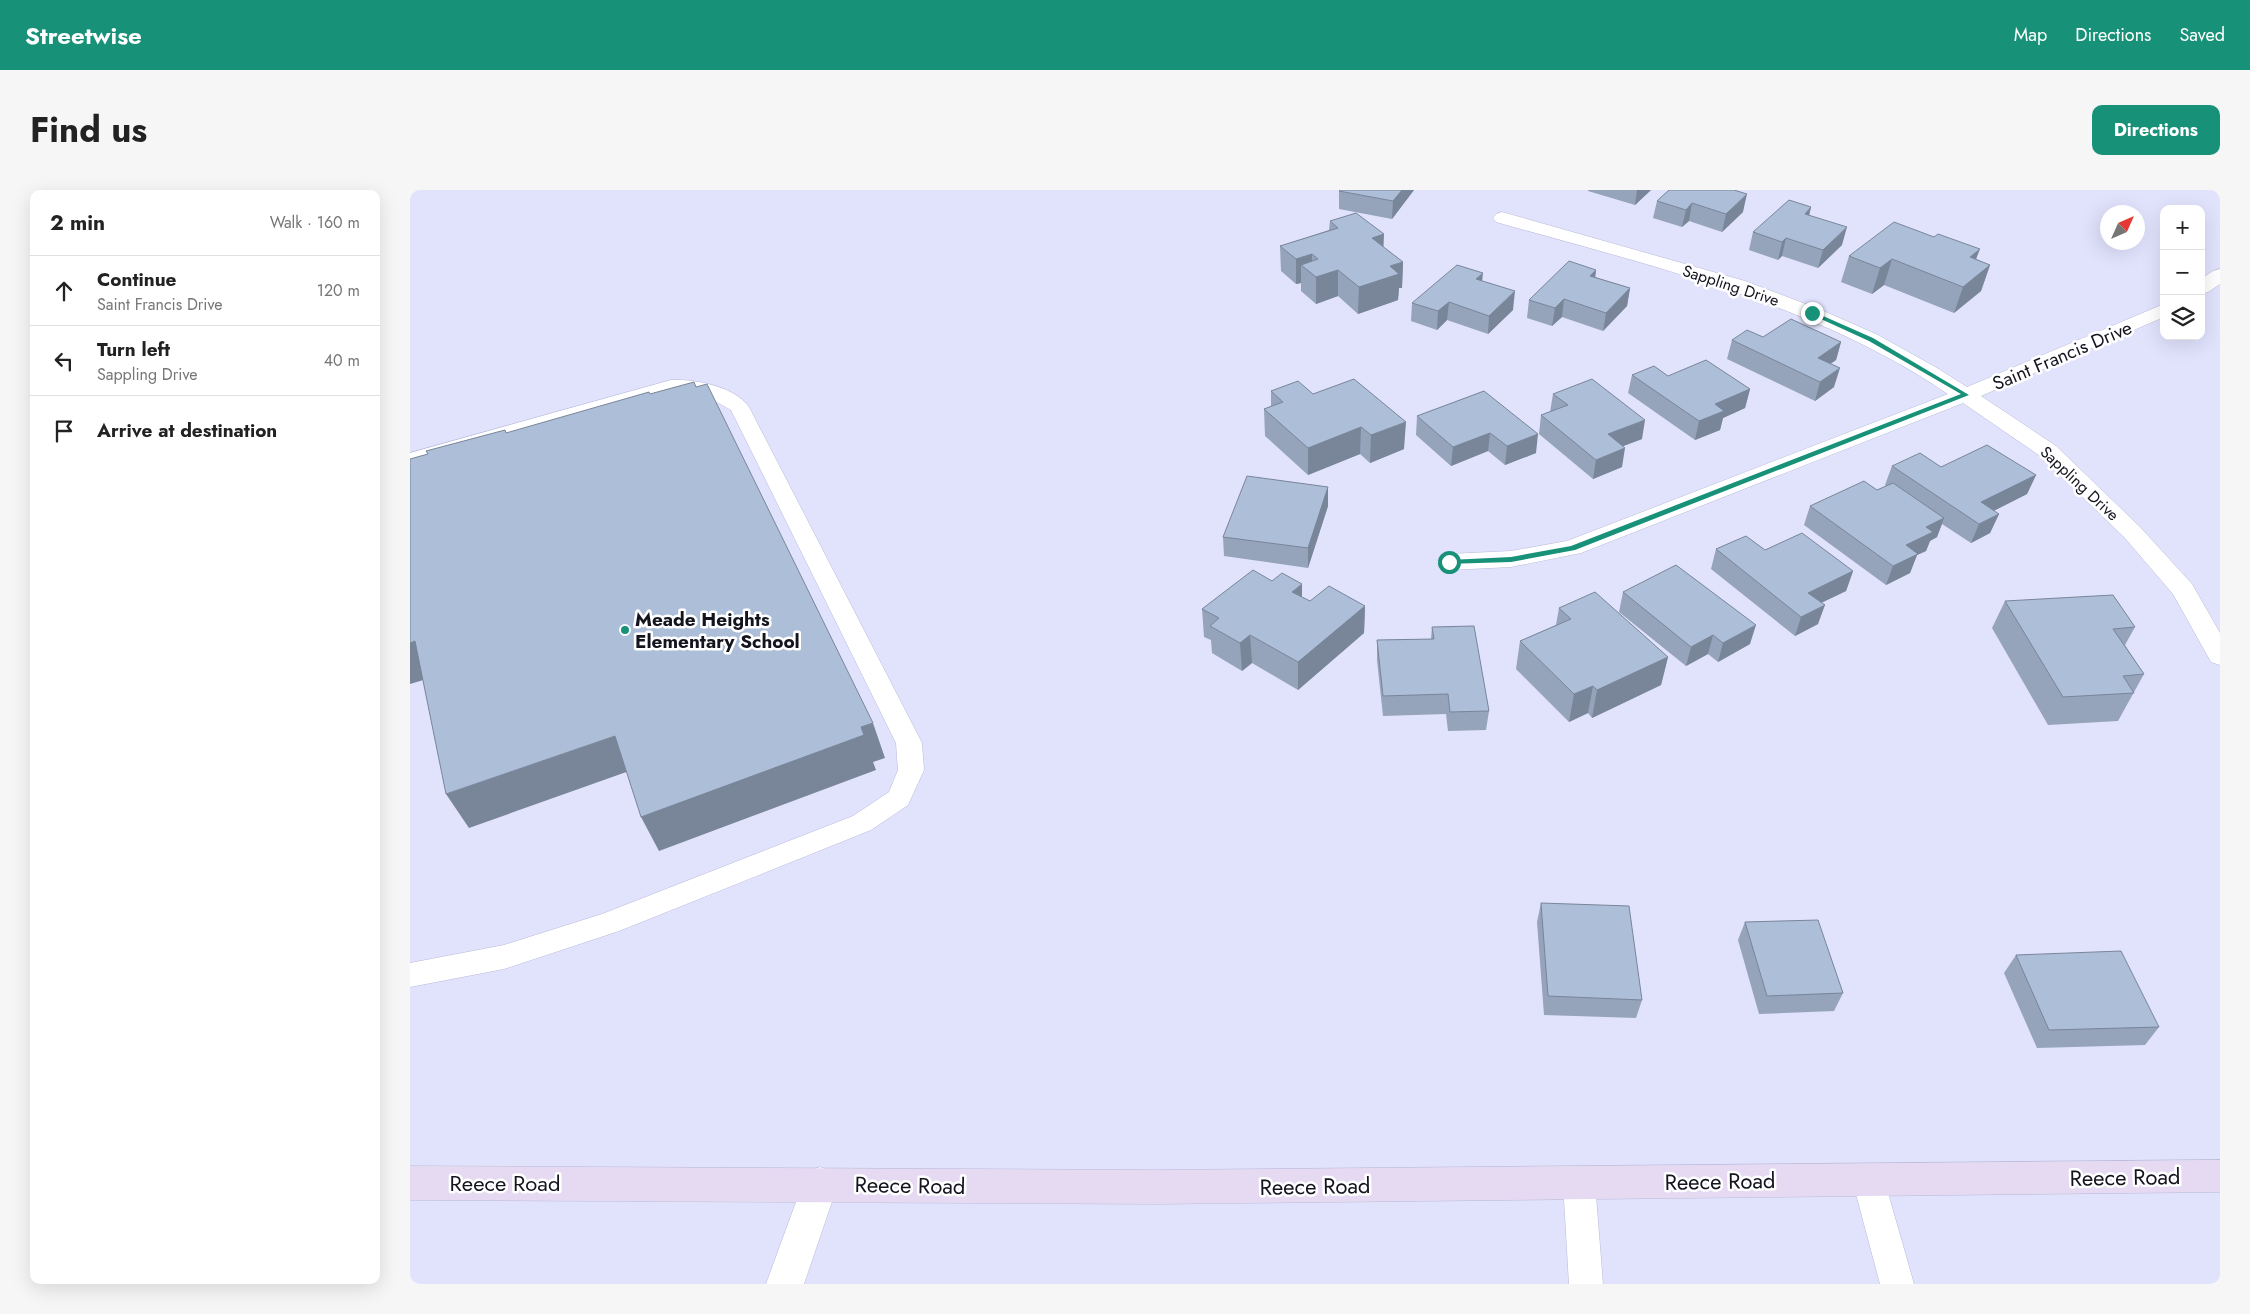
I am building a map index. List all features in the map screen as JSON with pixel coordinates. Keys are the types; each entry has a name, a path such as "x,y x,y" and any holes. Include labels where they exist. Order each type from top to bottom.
{"main road":[{"name":"Reece Road","path":"410,1183 1167,1187 2220,1176"}],"street":[{"name":"Sappling Drive","path":"1502,218 1738,285 1812,313 1871,339 1966,395 2048,451 2132,532 2183,590 2220,656"},
{"path":"2205,285 2220,275"},
{"name":"Saint Francis Drive","path":"1449,562 1511,559 1572,548 1966,395 2151,318 2160,312"},
{"path":"785,1284 820,1184"}],"lane":[{"path":"410,459 671,386 694,385 719,394 738,407 743,416 909,743 910,770 899,798 862,823 609,922 504,957 410,975"},
{"path":"1868,1180 1897,1284"},
{"path":"1579,1183 1586,1284"}],"building":[{"path":"1340,190 1402,190 1393,201"},
{"path":"1669,190 1734,190 1747,194 1726,214 1692,203 1686,210 1657,201"},
{"path":"1789,200 1811,207 1805,214 1847,227 1823,250 1786,238 1782,242 1753,232"},
{"path":"1356,213 1384,234 1372,238 1403,262 1390,266 1399,274 1359,287 1338,270 1316,277 1301,265 1318,259 1312,254 1296,259 1280,246 1338,228 1330,221"},
{"path":"1894,222 1934,237 1938,234 1980,249 1970,257 1990,265 1963,287 1892,259 1880,268 1849,256"},
{"path":"1569,261 1596,270 1590,276 1630,288 1606,313 1564,299 1555,308 1529,300"},
{"path":"1457,265 1483,273 1476,279 1515,291 1489,316 1449,302 1438,311 1412,303"},
{"path":"1791,319 1841,342 1818,358 1840,368 1820,382 1732,340 1747,330 1763,337"},
{"path":"1706,360 1750,389 1715,404 1724,411 1699,421 1632,375 1654,366 1668,376"},
{"path":"1354,379 1406,422 1371,435 1361,427 1308,448 1264,409 1283,402 1271,391 1298,381 1313,394"},
{"path":"1592,379 1645,420 1608,434 1625,448 1596,460 1541,415 1568,405 1553,394"},
{"name":"Meade Heights Elementary School","path":"694,382 696,387 707,384 873,723 861,727 864,735 641,817 615,736 446,794 415,641 410,643 410,459 428,454 426,451 505,430 506,433 649,392 650,394"},
{"path":"1484,391 1538,434 1507,446 1490,433 1453,447 1417,416"},
{"path":"1987,445 2036,475 1981,502 1999,514 1979,524 1892,466 1920,453 1941,467"},
{"path":"1247,476 1328,487 1308,548 1223,537"},
{"path":"1864,481 1877,490 1893,483 1944,518 1926,527 1933,532 1906,545 1918,554 1893,566 1810,506"},
{"path":"1802,533 1853,571 1808,593 1825,605 1801,617 1716,549 1746,536 1765,550"},
{"path":"1676,565 1756,625 1723,643 1713,635 1691,647 1623,592"},
{"path":"1253,570 1272,581 1282,573 1302,584 1292,592 1310,601 1329,586 1365,606 1298,662 1250,635 1240,643 1210,626 1219,618 1202,609"},
{"path":"1595,592 1668,657 1597,690 1593,686 1574,694 1520,641 1571,619 1559,608"},
{"path":"2113,595 2135,627 2113,629 2144,674 2123,676 2134,693 2063,697 2005,601"},
{"path":"1474,626 1489,711 1450,712 1448,694 1383,696 1377,640 1434,639 1432,627"},
{"path":"1541,903 1629,906 1642,1000 1548,996"},
{"path":"1818,920 1843,993 1767,996 1745,922"},
{"path":"2121,951 2159,1027 2049,1030 2016,955"}],"place":[{"name":"Meade Heights Elementary School","path":"625,630"}],"route":[{"path":"1449,562 1511,559 1572,548 1966,395 1930,372 1871,339 1812,313"}]}
